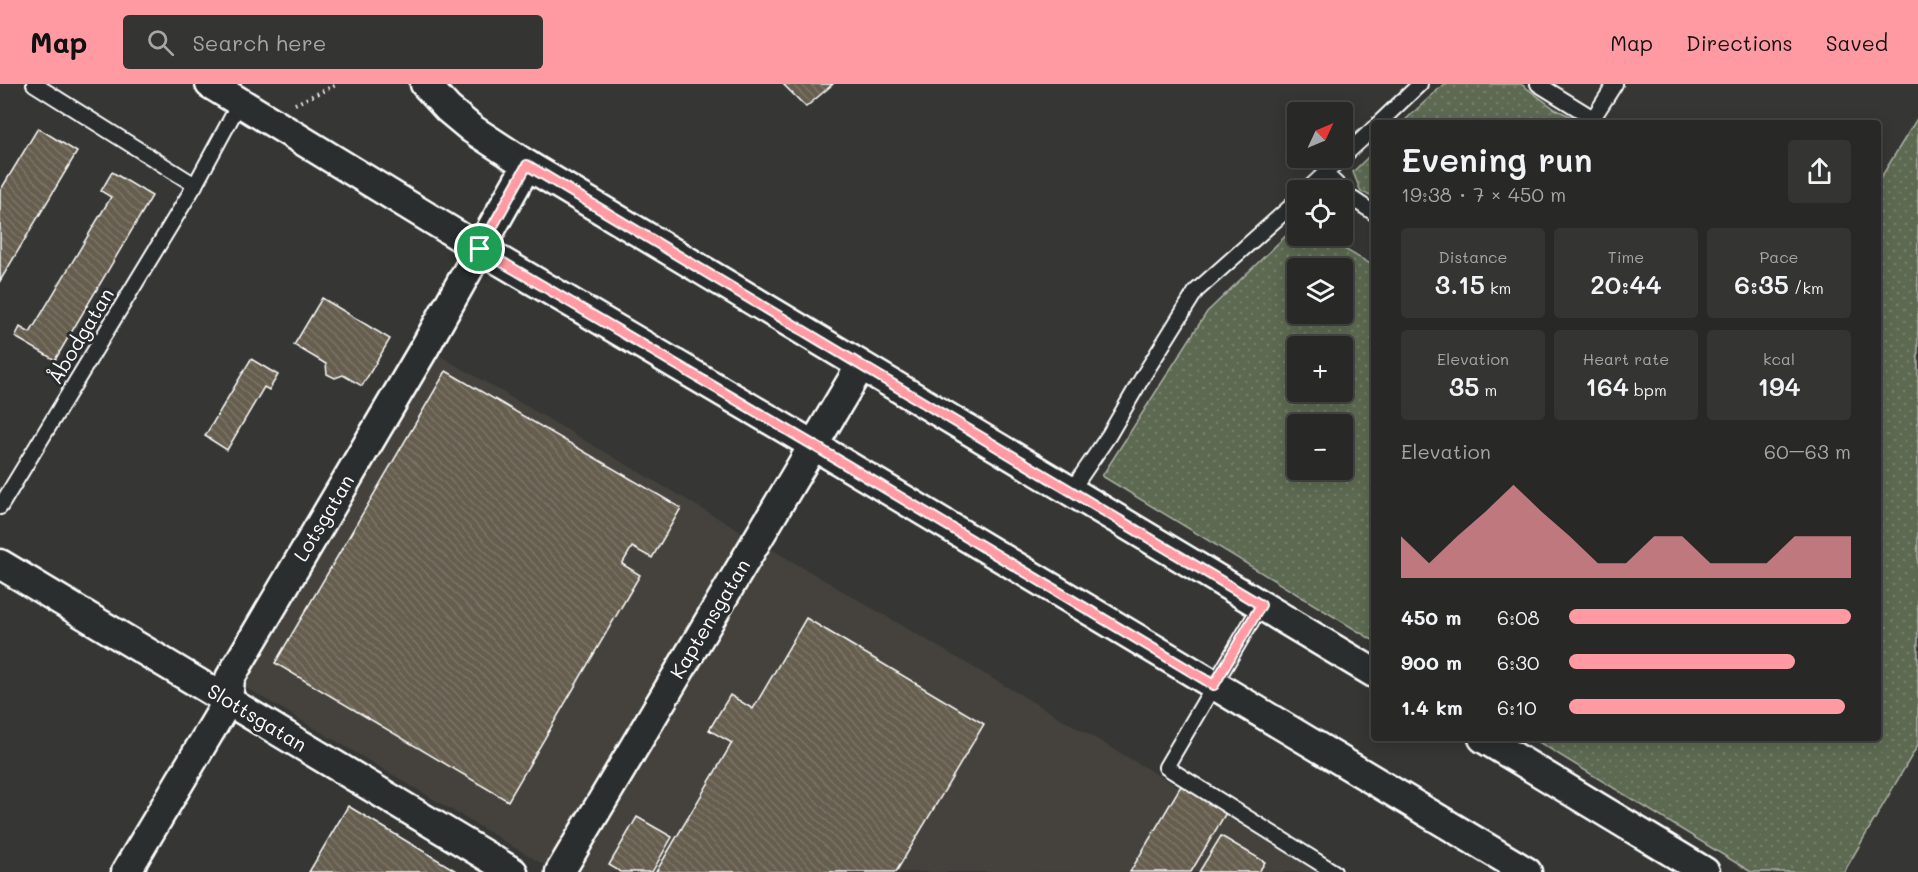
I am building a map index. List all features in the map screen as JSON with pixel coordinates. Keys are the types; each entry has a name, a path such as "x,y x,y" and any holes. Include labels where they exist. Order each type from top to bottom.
{"street":[{"path":"210,84 480,249 813,445 1527,872"},
{"path":"425,84 448,109 472,129 527,165 860,367 1371,671"},
{"name":"Lotsgatan","path":"126,872 228,701 230,678 425,347 527,165"},
{"name":"Kaptensgatan","path":"560,872 860,367"},
{"name":"Slottsgatan","path":"0,564 513,872"},
{"path":"1488,741 1705,872"}],"lane":[{"path":"34,84 195,185"},
{"path":"1382,120 1420,84"},
{"path":"1538,84 1591,120 1615,84"},
{"name":"Åbodgatan","path":"0,507 195,185 249,108"},
{"path":"1319,180 1371,131"},
{"path":"1326,174 1350,197 1371,211"},
{"path":"1071,491 1109,435 1144,373 1196,291 1287,210"},
{"path":"1261,605 1166,767 1334,872"}],"path":[{"path":"249,108 291,107 338,84"}],"shaded area":[{"path":"425,347 1324,872 556,872 230,678"}],"green space":[{"path":"1444,84 1521,84 1555,109 1574,118 1574,120 1405,120"},
{"path":"1918,117 1918,745 1844,872 1751,872 1537,741 1881,741 1881,177"},
{"path":"1371,154 1371,195 1361,192 1353,172"},
{"path":"1287,235 1287,246 1339,246 1371,264 1371,639 1102,476 1207,312"}],"building":[{"path":"783,84 833,84 806,107"},
{"path":"38,128 77,152 0,281 0,191"},
{"path":"112,172 152,196 55,360 15,337 20,327 30,333 111,197 101,191"},
{"path":"322,298 390,339 362,386 343,375 335,378 327,374 326,364 294,345"},
{"path":"251,359 278,375 269,390 264,387 227,450 205,436"},
{"path":"446,371 681,508 652,558 632,547 622,564 640,575 508,801 275,663"},
{"path":"806,618 984,724 896,872 656,872 732,743 709,730 730,695 753,709"},
{"path":"1185,779 1230,806 1191,872 1130,872"},
{"path":"348,806 458,872 309,872"},
{"path":"637,817 672,837 652,872 621,872 609,865"},
{"path":"1221,836 1265,862 1259,872 1199,872"}],"route":[{"path":"527,165 860,367 1261,605 1214,685 480,249 527,165"}]}
